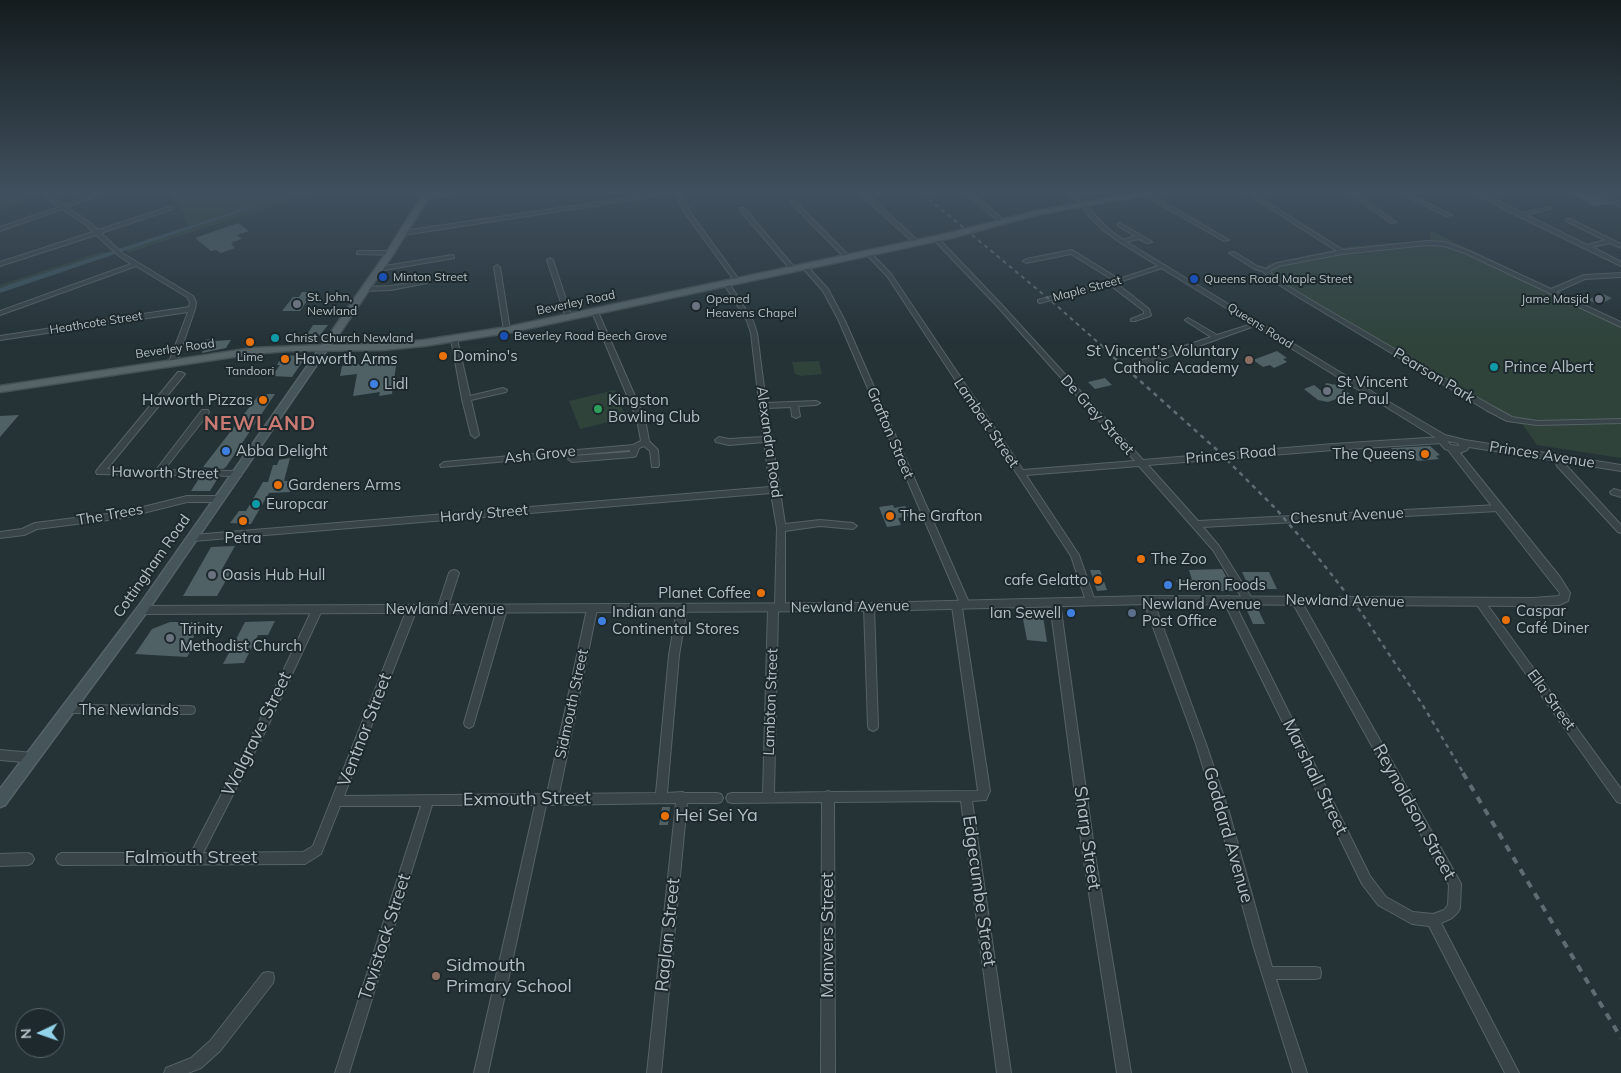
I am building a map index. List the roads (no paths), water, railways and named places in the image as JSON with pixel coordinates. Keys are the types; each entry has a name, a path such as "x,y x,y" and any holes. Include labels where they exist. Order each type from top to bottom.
{"main road":[{"path":"325,347 396,244"},
{"name":"Beverley Road","path":"0,388 253,351 325,347 383,347 454,339 569,318 907,244"},
{"name":"Cottingham Road","path":"0,800 142,610 325,347"}],"street":[{"path":"0,264 62,244"},
{"path":"109,244 120,254 190,296 193,302 192,309 173,362"},
{"path":"710,244 738,282"},
{"path":"772,244 793,269"},
{"path":"834,244 847,257"},
{"name":"De Grey Street","path":"942,244 1196,524 1220,554 1248,600"},
{"name":"Queens Road","path":"1126,244 1443,439"},
{"path":"1330,244 1342,252"},
{"path":"1266,271 1277,265 1342,252 1409,244"},
{"path":"1445,244 1467,252 1621,325"},
{"path":"1580,244 1621,264"},
{"path":"1586,247 1598,244"},
{"path":"1026,261 1072,252 1114,282 1148,310 1148,315 1133,320"},
{"path":"360,253 390,253"},
{"name":"Lambert Street","path":"868,253 888,275 1076,555 1090,601"},
{"name":"Pearson Park","path":"1232,253 1255,267 1266,271 1272,278 1326,312 1489,408 1510,418 1537,423 1621,421"},
{"path":"379,269 452,257"},
{"path":"550,260 569,318"},
{"path":"0,313 136,264"},
{"name":"Maple Street","path":"1040,301 1114,282 1163,266"},
{"name":"Grafton Street","path":"805,267 826,290 842,321 961,606"},
{"path":"497,268 507,330"},
{"path":"1550,292 1584,277 1621,275"},
{"path":"364,289 391,288 425,282"},
{"name":"Alexandra Road","path":"727,284 753,327 767,440 781,528 777,608"},
{"name":"Heathcote Street","path":"0,338 192,309"},
{"path":"595,312 641,419 645,442 654,450 655,465"},
{"path":"1183,326 1190,321 1217,338"},
{"path":"1140,364 1258,324"},
{"path":"454,339 475,435"},
{"name":"Haworth Street","path":"181,374 100,472 238,474"},
{"path":"466,399 503,390"},
{"path":"764,406 816,403"},
{"path":"794,404 796,416"},
{"path":"158,473 205,412"},
{"name":"Princes Avenue","path":"1443,439 1452,437 1463,443 1621,468"},
{"path":"1443,439 1444,444 1452,449 1498,508"},
{"name":"Princes Road","path":"1020,473 1324,447 1443,439"},
{"path":"719,440 729,442 767,440"},
{"name":"Ash Grove","path":"444,465 636,447 645,442"},
{"path":"1452,449 1464,448 1463,443"},
{"name":"Ash Grove","path":"572,459 633,454 636,447"},
{"path":"1558,458 1560,464 1621,530"},
{"name":"Hardy Street","path":"193,538 774,490"},
{"name":"The Trees","path":"0,535 24,532 35,526 123,515 187,499 220,499"},
{"name":"Newland Avenue","path":"142,610 869,608 1148,600 1559,602 1564,598 1565,593 1498,508"},
{"name":"Chesnut Avenue","path":"1196,524 1498,508"},
{"path":"781,528 820,523 853,526"},
{"path":"442,610 454,573"},
{"name":"Goddard Avenue","path":"1148,600 1201,744 1223,812 1268,973 1300,1073"},
{"name":"Marshall Street","path":"1228,600 1366,880 1382,902 1412,918 1433,920"},
{"name":"Reynoldson Street","path":"1296,600 1455,884 1454,908 1448,914 1433,920"},
{"name":"Sharp Street","path":"1055,602 1089,855 1124,1073"},
{"name":"Ella Street","path":"1480,602 1621,798"},
{"name":"Edgecumbe Street","path":"961,606 984,791 982,796 966,797 1004,1073"},
{"name":"Sidmouth Street","path":"480,1073 592,608"},
{"path":"661,797 674,656 682,608"},
{"name":"Lambton Street","path":"768,797 777,608"},
{"path":"869,608 873,726"},
{"name":"Ventnor Street","path":"317,850 412,609"},
{"path":"469,723 502,609"},
{"name":"Walgrave Street","path":"195,857 262,727 317,610"},
{"name":"The Newlands","path":"69,710 190,710"},
{"path":"0,755 33,758"},
{"path":"732,798 828,796 966,797"},
{"name":"Manvers Street","path":"828,796 828,1073"},
{"name":"Raglan Street","path":"654,1073 682,797"},
{"name":"Exmouth Street","path":"337,801 717,798"},
{"name":"Tavistock Street","path":"342,1073 428,800"},
{"name":"Falmouth Street","path":"62,859 305,858 317,850"},
{"path":"0,860 28,859"},
{"path":"1433,920 1512,1073"},
{"path":"1268,973 1315,973"},
{"path":"171,1073 196,1063 215,1046 268,978"}],"water":[{"path":"133,244 145,244 0,293 0,288"}],"railway":[{"path":"983,244 1102,346"},
{"path":"1100,345 1215,448 1276,509 1320,560 1361,612 1422,704 1464,774"},
{"path":"1463,773 1621,1038"}],"place":[{"name":"Minton Street","path":"383,277"},
{"name":"Queens Road Maple Street","path":"1194,279"},
{"name":"Jame Masjid","path":"1599,299"},
{"name":"St. John, Newland","path":"297,304"},
{"name":"Opened Heavens Chapel","path":"696,306"},
{"name":"Beverley Road Beech Grove","path":"504,336"},
{"name":"Christ Church Newland","path":"275,338"},
{"name":"Lime Tandoori","path":"250,342"},
{"name":"Domino's","path":"443,356"},
{"name":"Haworth Arms","path":"285,359"},
{"name":"St Vincent's Voluntary Catholic Academy","path":"1249,360"},
{"name":"Prince Albert","path":"1494,367"},
{"name":"Lidl","path":"374,384"},
{"name":"St Vincent de Paul","path":"1327,391"},
{"name":"Haworth Pizzas","path":"263,400"},
{"name":"Kingston Bowling Club","path":"598,409"},
{"name":"Abba Delight","path":"226,451"},
{"name":"The Queens","path":"1425,454"},
{"name":"Gardeners Arms","path":"278,485"},
{"name":"Europcar","path":"256,504"},
{"name":"The Grafton","path":"890,516"},
{"name":"Petra","path":"243,521"},
{"name":"The Zoo","path":"1141,559"},
{"name":"Oasis Hub Hull","path":"212,575"},
{"name":"cafe Gelatto","path":"1098,580"},
{"name":"Heron Foods","path":"1168,585"},
{"name":"Planet Coffee","path":"761,593"},
{"name":"Ian Sewell","path":"1071,613"},
{"name":"Newland Avenue Post Office","path":"1132,613"},
{"name":"Caspar Café Diner","path":"1506,620"},
{"name":"Indian and Continental Stores","path":"602,621"},
{"name":"Trinity Methodist Church","path":"170,638"},
{"name":"Hei Sei Ya","path":"665,816"},
{"name":"Sidmouth Primary School","path":"436,976"}],"district":[{"name":"NEWLAND","path":"260,424"}]}
